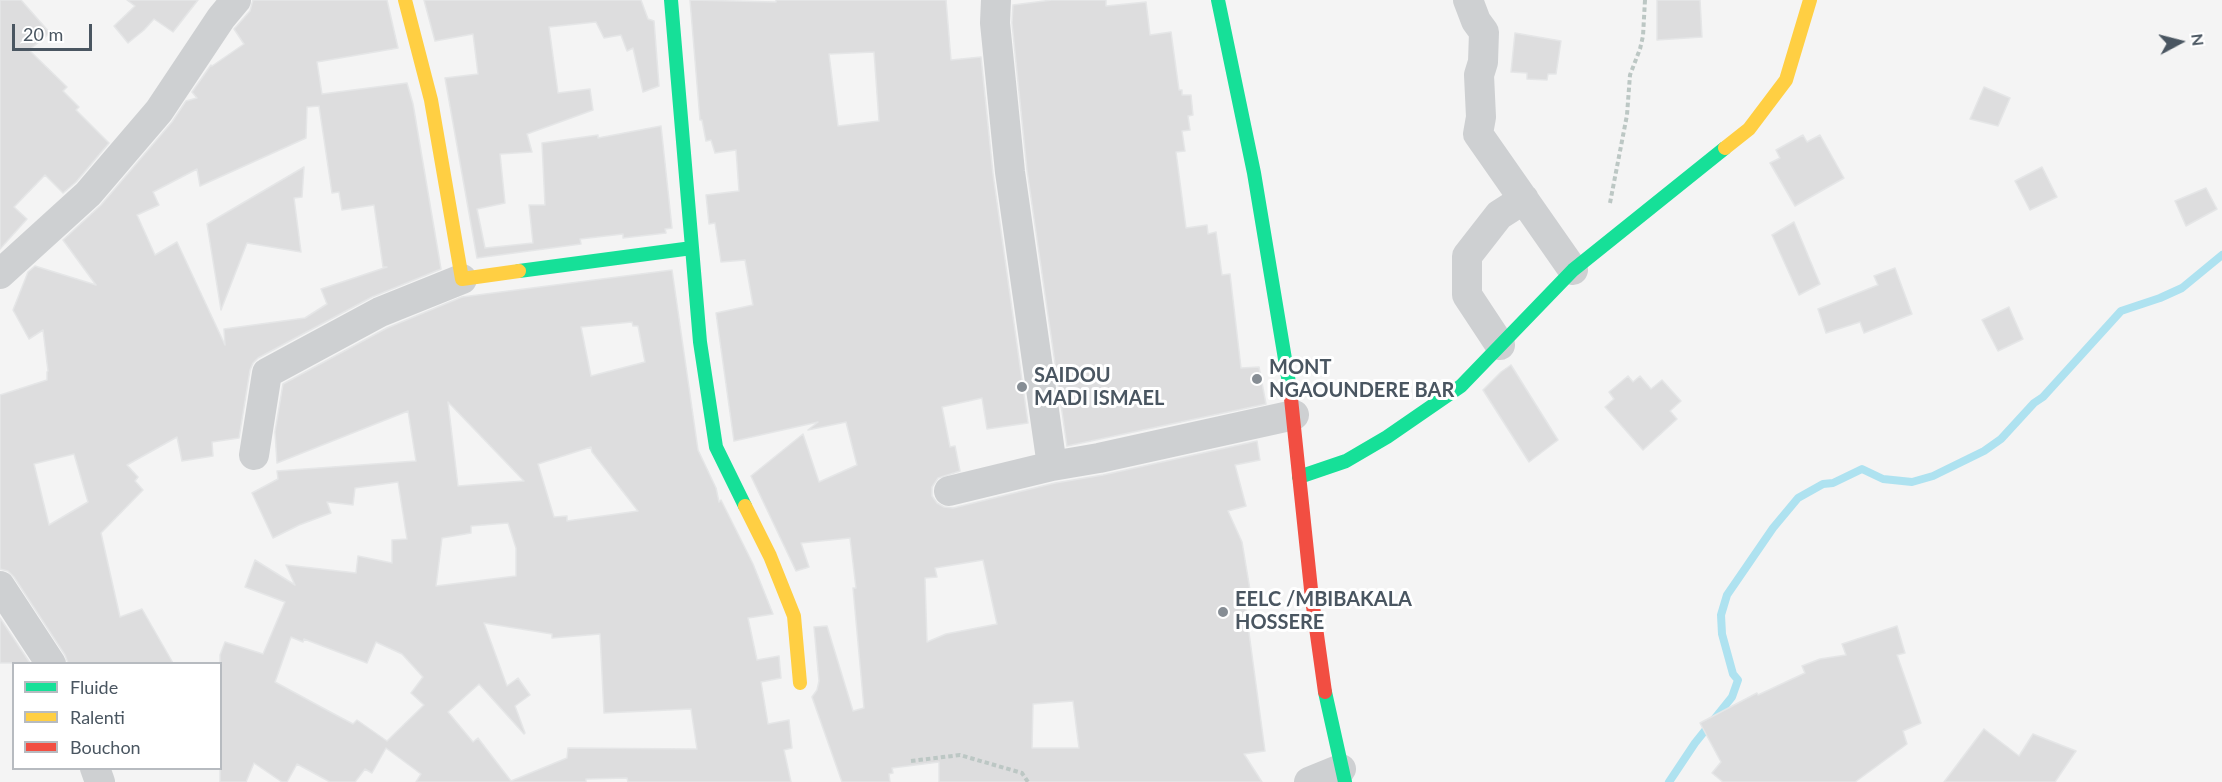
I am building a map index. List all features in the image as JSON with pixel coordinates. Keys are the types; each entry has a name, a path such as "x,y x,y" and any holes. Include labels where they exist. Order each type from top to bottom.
{"street":[{"path":"0,274 88,194 152,120 221,18 236,0"},
{"path":"405,0 431,100 462,279"},
{"path":"671,0 700,342 716,447 770,556 794,616 800,683"},
{"path":"996,0 995,23 1010,172 1052,466"},
{"path":"1218,0 1254,173 1294,415 1312,599 1323,680 1343,776 1309,782"},
{"path":"1468,0 1476,21 1484,32 1483,62 1479,75 1478,96 1481,117 1478,134 1573,270"},
{"path":"1299,477 1346,461 1387,437 1461,386 1573,270 1749,129 1786,80 1810,0"},
{"path":"1500,345 1467,295 1467,256 1499,215 1524,199"},
{"path":"254,455 267,373 380,312 462,279 692,249"},
{"path":"949,491 1052,466 1099,458 1294,415"},
{"path":"0,586 50,662"}],"path":[{"path":"1604,245 1628,115 1630,75 1643,36 1645,0"},
{"path":"911,761 960,755 1022,773 1028,782"}],"building":[{"path":"0,0 21,0 50,33 29,50 67,87 63,91 79,107 76,110 109,143 76,182 63,193 45,175 14,207 27,219 0,249"},
{"path":"127,0 198,0 173,32 154,19 128,43 114,26 135,6"},
{"path":"253,0 387,0 398,48 317,62 322,94 407,83 413,104 441,269 372,297 258,358 250,370 239,438 212,442 213,456 182,461 177,437 127,465 138,477 135,481 143,490 101,533 120,617 142,609 172,662 68,662 14,577 8,571 0,569 0,395 47,380 48,371 43,330 29,339 13,310 28,272 35,266 96,285 63,240 101,205 172,122 186,101 197,98 192,92 211,65 244,44 234,29 250,11","holes":["319,106 332,193 339,192 342,210 374,205 383,267 387,267 321,289 327,304 305,318 224,329 225,345 177,242 155,255 137,215 159,205 153,192 197,169 200,186 306,138 307,107","74,454 88,502 49,525 34,464"]},
{"path":"424,0 641,0 648,19 654,21 659,86 643,92 633,48 627,51 621,35 604,38 596,22 549,27 558,93 590,89 593,110 527,134 532,152 500,154 505,203 477,209 485,248 533,243 529,205 545,205 542,143 598,135 598,138 661,126 672,228 665,229 666,233 623,238 623,234 580,239 581,244 477,258 445,78 478,74 473,34 435,41"},
{"path":"690,0 776,2 776,0 946,0 951,60 981,57 993,174 1028,423 987,429 982,398 942,407 950,447 955,446 960,471 938,478 932,487 932,496 944,507 953,508 1055,483 1103,475 1257,441 1260,460 1235,465 1246,506 1228,511 1242,542 1251,596 1244,596 1265,751 1244,754 1262,782 939,782 939,762 892,768 893,773 889,774 890,782 842,782 812,697 819,681 814,627 827,626 853,711 864,708 853,588 856,588 850,538 801,543 809,567 796,571 751,476 803,434 819,482 857,465 846,422 808,430 818,422 734,441 716,313 753,305 745,260 721,262 715,223 709,224 706,195 739,191 736,150 715,153 711,140 706,141 702,120 700,120","holes":["874,52 879,121 838,126 829,54","983,560 997,624 946,634 927,642 925,578 937,577 935,568","1073,701 1079,748 1032,748 1033,704"]},
{"path":"1052,0 1106,0 1106,6 1146,2 1150,35 1171,32 1179,90 1182,90 1182,95 1191,95 1193,115 1188,116 1190,130 1182,131 1185,151 1176,152 1186,228 1207,225 1208,234 1216,232 1222,275 1230,274 1241,368 1259,367 1266,404 1067,446 1027,170 1012,23 1013,5"},
{"path":"1657,0 1700,0 1702,37 1657,40"},
{"path":"1515,33 1561,41 1556,74 1548,74 1547,80 1527,79 1527,73 1511,72"},
{"path":"1984,87 2010,98 1998,126 1970,119"},
{"path":"1803,135 1807,142 1820,135 1844,178 1795,206 1770,163 1780,158 1776,150"},
{"path":"304,167 302,197 294,198 301,252 247,243 221,310 207,224"},
{"path":"2042,167 2057,197 2030,210 2015,181"},
{"path":"2206,188 2217,209 2186,226 2175,201"},
{"path":"1794,222 1820,284 1799,295 1772,235"},
{"path":"1895,268 1912,314 1864,333 1860,322 1826,333 1818,309 1878,285 1874,276"},
{"path":"672,270 698,450 716,488 719,502 721,500 753,564 773,614 748,618 757,660 779,656 781,678 761,682 768,724 789,720 792,748 784,750 791,782 628,782 627,778 586,779 586,782 416,782 421,774 386,748 372,773 365,769 355,782 330,782 297,764 287,782 282,782 254,763 246,782 220,782 222,662 220,662 220,655 225,642 263,654 285,602 245,587 255,560 295,585 286,565 356,573 358,556 392,563 392,540 407,539 398,482 355,488 353,505 327,502 331,513 273,538 252,493 278,479 277,471 416,461 408,411 277,463 275,432 283,384 387,328 462,297","holes":["632,322 633,326 638,326 645,362 591,376 581,327","448,402 524,481 458,486","591,447 592,452 638,511 567,521 567,516 554,517 538,464","508,523 516,548 516,576 436,586 442,538 471,533 471,526","484,623 552,634 552,638 600,634 604,713 691,709 697,749 568,748 567,758 511,781 478,738 473,742 448,712 479,684 524,734 515,706 530,695 518,678 507,686","291,637 303,642 304,639 367,663 376,642 402,654 423,677 411,693 424,705 387,741 357,720 353,724 275,682"]},
{"path":"2009,307 2023,339 1998,351 1982,320"},
{"path":"1511,365 1558,440 1529,462 1483,390"},
{"path":"1628,376 1633,382 1640,376 1651,389 1662,380 1681,401 1670,411 1677,419 1643,450 1605,407 1614,399 1609,392"},
{"path":"0,618 29,662 0,663"},
{"path":"1897,626 1905,653 1897,655 1921,723 1903,731 1907,744 1855,782 1723,782 1712,773 1721,762 1700,723 1757,693 1758,695 1805,673 1802,666 1820,659 1846,655 1842,644"},
{"path":"1984,729 2019,756 2033,734 2076,751 2055,782 1944,782"}],"waterway":[{"path":"1669,782 1695,743 1732,697 1738,680 1733,674 1722,634 1721,615 1727,595 1773,528 1798,498 1823,484 1833,483 1862,469 1883,479 1912,482 1933,476 1984,451 2001,439 2034,403 2043,397 2121,311 2182,288 2222,255"}],"traffic: fast":[{"path":"671,0 700,342 716,447 745,506"},
{"path":"1218,0 1254,173 1290,389"},
{"path":"1299,477 1346,461 1387,437 1461,386 1573,270 1725,148"},
{"path":"519,271 692,248"},
{"path":"1325,692 1345,782"}],"traffic: slow":[{"path":"405,0 431,100 462,279 519,271"},
{"path":"1725,148 1749,129 1786,80 1810,0"},
{"path":"745,506 770,556 794,616 800,683"}],"traffic: jam":[{"path":"1290,389 1312,599 1325,692"}],"place":[{"name":"MONT NGAOUNDERE BAR","path":"1257,379"},
{"name":"SAIDOU MADI ISMAEL","path":"1022,387"},
{"name":"EELC /MBIBAKALA HOSSERE","path":"1223,612"}]}
